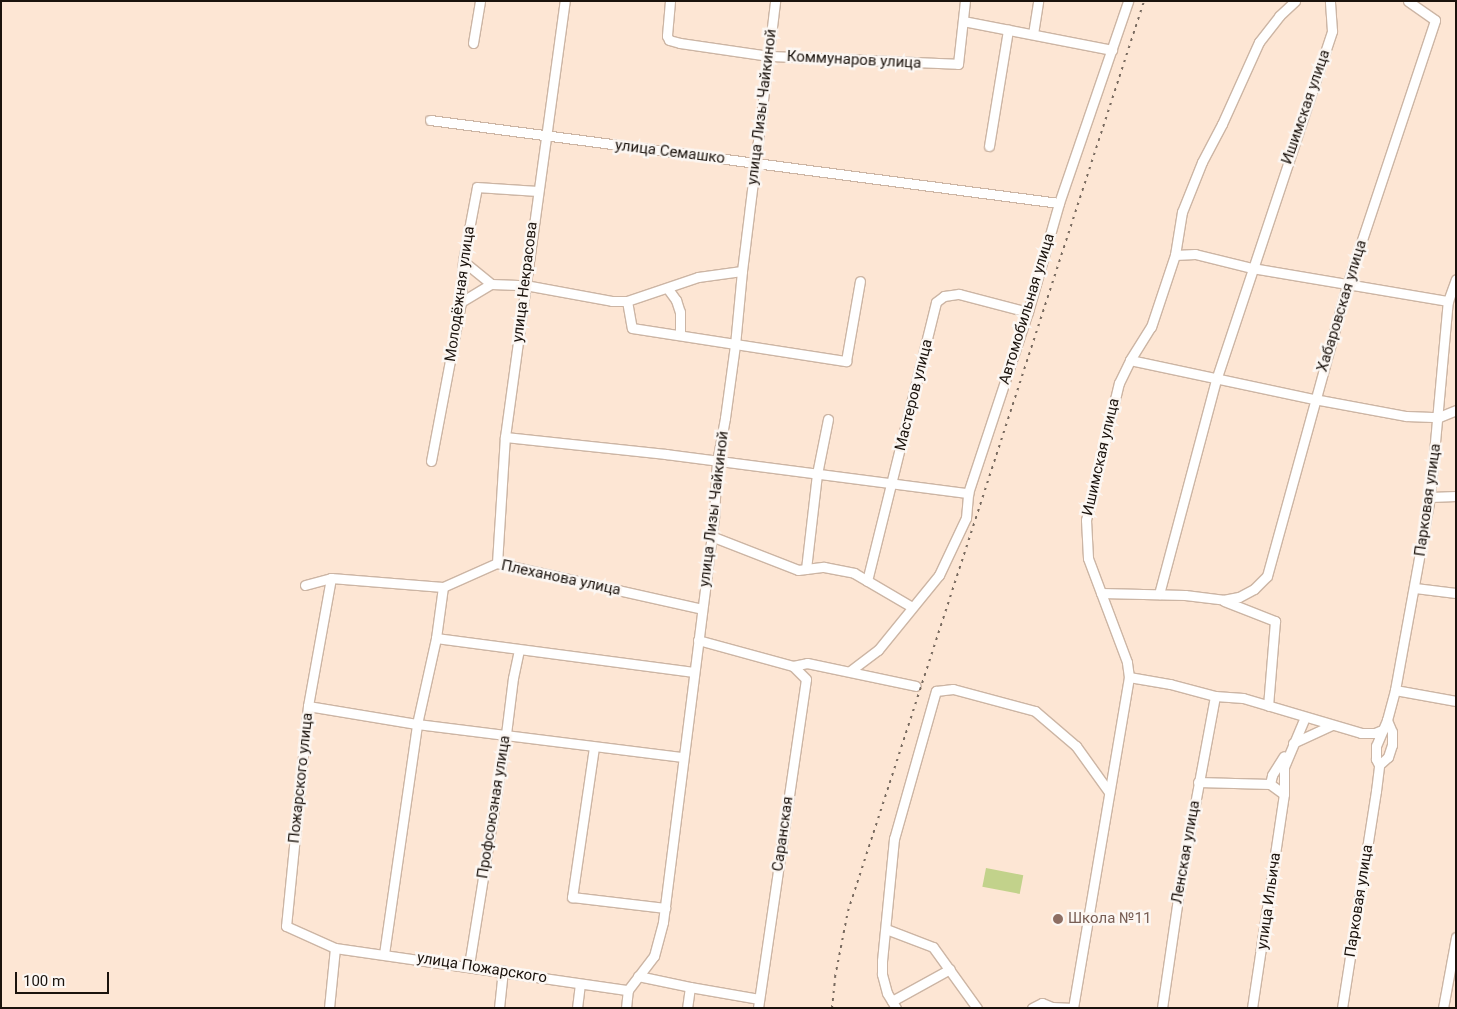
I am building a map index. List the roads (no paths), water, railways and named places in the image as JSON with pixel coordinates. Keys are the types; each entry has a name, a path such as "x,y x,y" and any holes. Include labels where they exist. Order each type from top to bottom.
{"street":[{"path":"473,43 480,1"},
{"name":"улица Некрасова","path":"497,563 505,437 537,191 565,1"},
{"name":"Коммунаров улица","path":"670,1 667,18 667,36 669,40 769,56 958,64 965,1"},
{"name":"улица Лизы Чайкиной","path":"626,1008 628,990 654,956 659,941 665,908 716,493 716,462 726,418 775,1"},
{"path":"1033,34 1038,1"},
{"name":"Автомобильная улица","path":"850,671 878,650 894,633 912,607 939,575 966,518 968,493 1028,312 1059,202 1128,1"},
{"name":"Ишимская улица","path":"1073,1008 1129,677 1127,662 1088,558 1086,520 1111,408 1119,383 1130,360 1151,327 1175,255 1182,212 1202,162 1222,124 1259,42 1279,16 1295,1"},
{"name":"Ишимская улица","path":"1159,594 1216,380 1332,31 1330,1"},
{"name":"Хабаровская улица","path":"1223,600 1238,597 1254,589 1268,576 1346,285 1435,20 1408,1"},
{"path":"963,21 1112,50"},
{"path":"989,146 1008,30"},
{"name":"улица Семашко","path":"430,120 546,137 1059,202"},
{"name":"Молодёжная улица","path":"431,461 461,302 462,261 477,187 537,191"},
{"path":"1175,255 1195,254 1252,268 1448,301"},
{"path":"462,261 491,284"},
{"path":"461,302 491,284 525,285 612,301 627,301 668,289 698,277 742,271"},
{"name":"Парковая улица","path":"1342,1008 1379,765 1376,759 1376,746 1387,720 1395,690 1430,497 1439,417 1448,301 1456,279"},
{"path":"627,301 632,328 846,361 860,281"},
{"path":"668,289 676,300 680,312 680,334"},
{"name":"Мастеров улица","path":"867,581 936,302 944,296 959,294 1028,312"},
{"path":"1130,360 1314,400 1406,416 1439,417 1456,410"},
{"path":"806,569 817,474 828,420"},
{"path":"505,437 666,454 716,462 892,482 968,493"},
{"path":"1430,497 1456,496"},
{"path":"711,536 798,570 829,568 854,573 912,607"},
{"name":"Плеханова улица","path":"305,584 330,578 443,587 497,563 702,609"},
{"name":"Пожарского улица","path":"330,578 308,706 286,926 335,948"},
{"path":"384,954 417,724 436,638 443,587"},
{"path":"1415,588 1456,593"},
{"name":"Хабаровская улица","path":"1101,593 1159,594 1223,600 1275,621 1268,706"},
{"path":"436,638 694,672"},
{"path":"698,640 793,666 807,663 916,686"},
{"name":"Профсоюзная улица","path":"469,965 506,734 513,678 519,650"},
{"name":"Саранская","path":"759,1004 806,679 793,666"},
{"path":"1129,677 1145,678 1215,696 1243,698 1368,734 1382,730"},
{"path":"950,969 894,1004 882,974 894,839 936,691 953,689 1035,711 1076,746 1110,792"},
{"path":"1395,690 1456,702"},
{"name":"Ленская улица","path":"1162,1008 1198,782 1215,696"},
{"path":"308,706 417,724 683,758"},
{"path":"1270,784 1272,775 1295,741 1305,717"},
{"name":"Парковая улица","path":"1379,765 1388,757 1392,745 1392,732 1387,720"},
{"path":"1295,741 1332,725"},
{"name":"улица Ильича","path":"1252,1008 1284,794 1284,767 1295,741"},
{"path":"594,746 572,897 665,908"},
{"path":"1198,782 1270,784 1284,794"},
{"path":"886,929 930,944 950,969 975,1007"},
{"path":"1443,1008 1456,937"},
{"path":"329,1008 335,948"},
{"name":"улица Пожарского","path":"335,948 469,965 580,984 628,990"},
{"path":"499,1008 502,970"},
{"path":"638,976 759,1004"},
{"path":"577,1008 580,984"},
{"path":"687,1008 690,987"},
{"path":"1032,1008 1042,1003 1052,1007 1073,1008"}],"railway":[{"path":"832,1008 835,977 848,911 1144,1"}],"place":[{"name":"Школа №11","path":"1058,919"}]}
